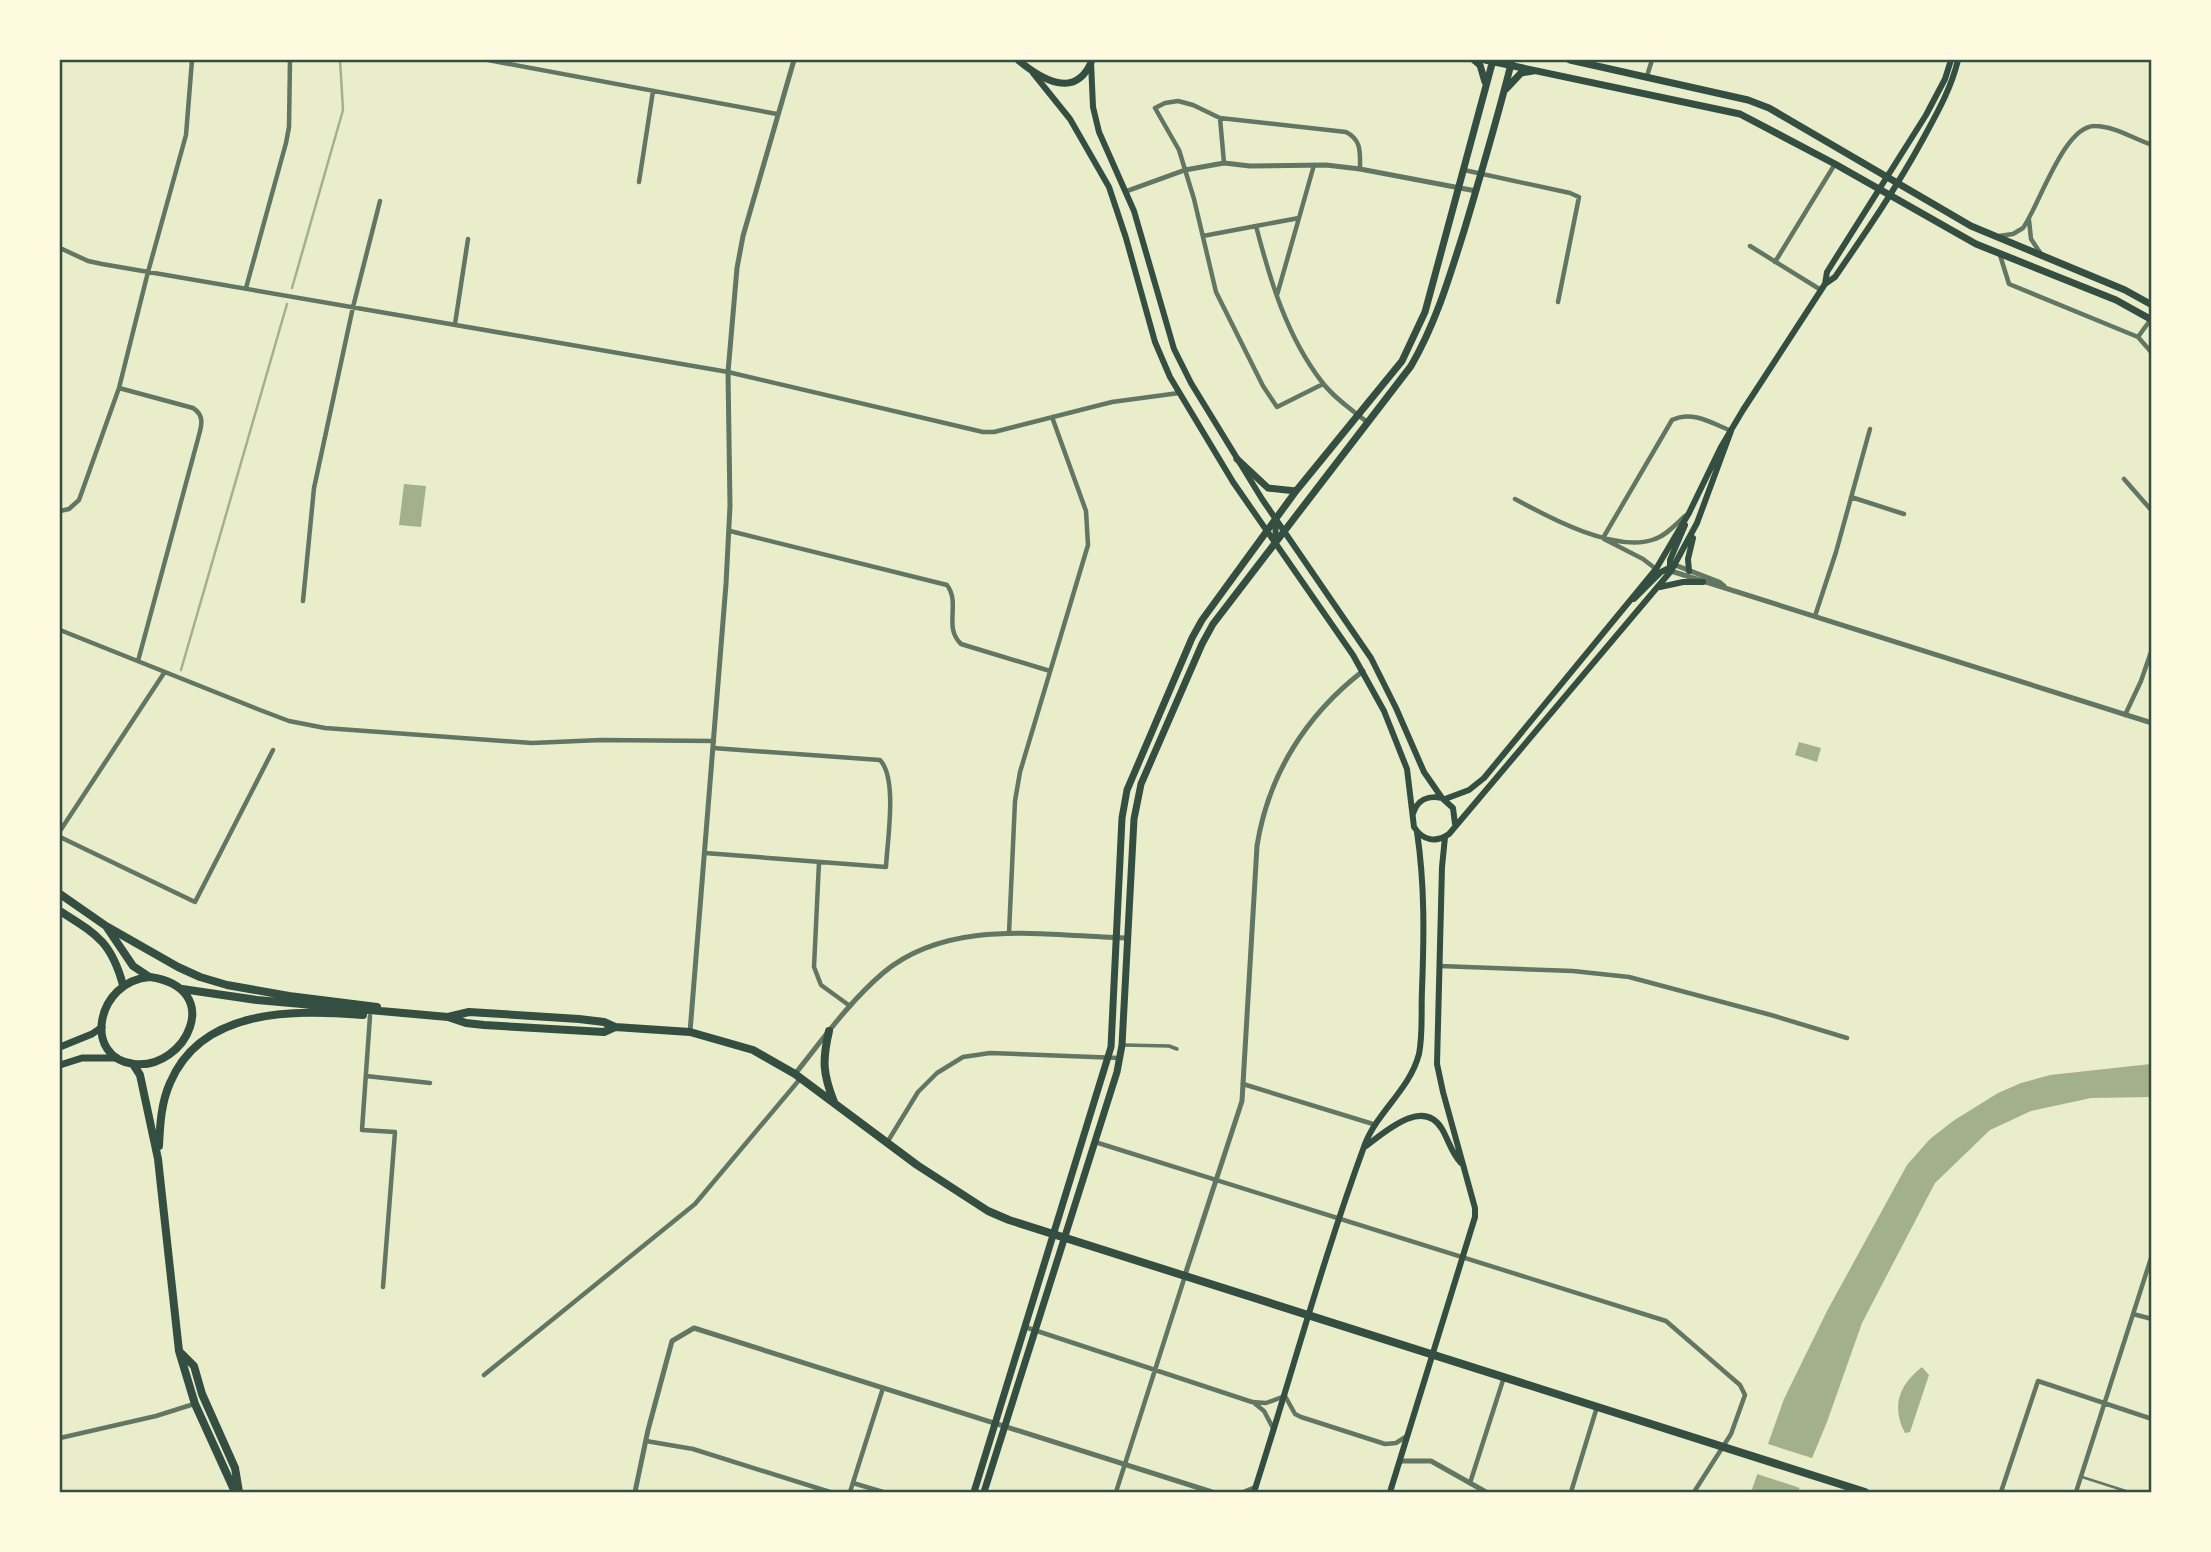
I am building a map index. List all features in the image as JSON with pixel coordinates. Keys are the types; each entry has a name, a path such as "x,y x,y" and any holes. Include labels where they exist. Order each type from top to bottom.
{"highway":[{"path":"60,894 106,926 178,967 218,982 289,996 368,1004 397,1013"},
{"path":"60,911 97,935 103,942 118,966 123,985"},
{"path":"106,926 133,966 150,977"},
{"path":"182,989 192,1010 191,1025 186,1037 163,1056 149,1063 133,1064 117,1058 107,1048 102,1027 107,1005 123,985 150,977 165,980 182,989 247,999 448,1017 466,1023 577,1032 604,1032 615,1027 690,1032 753,1051 798,1076 917,1164 988,1211 1009,1220 1864,1493"},
{"path":"158,1159 162,1111 170,1083 184,1059 207,1039 236,1023 264,1015 329,1013 370,1016 397,1013"},
{"path":"829,1031 823,1072 834,1102"},
{"path":"133,1064 140,1074 158,1159 180,1351 195,1404 237,1493"},
{"path":"180,1351 194,1366 202,1394 235,1468 237,1493"}],"main road":[{"path":"1018,60 1048,82 1069,82 1086,72 1092,61"},
{"path":"1474,60 1480,65 1485,87"},
{"path":"974,1493 1108,1058 1113,1033 1124,803 1131,777 1195,632 1217,597 1296,491 1402,361 1416,335 1425,312 1464,170 1490,60 1511,62 1537,71 1740,114 1890,194 1976,244 2116,300 2151,319"},
{"path":"1570,60 1759,104 1991,236 2125,290 2151,304"},
{"path":"1823,287 1827,272 1932,105 1951,60"},
{"path":"1672,568 1670,560 1689,513 1721,447 1823,287 1835,277 1898,182 1945,99 1958,60"},
{"path":"1092,61 1093,107 1099,132 1127,191 1171,342 1191,383 1237,459 1371,658 1424,772 1455,813 1455,825"},
{"path":"984,1493 1095,1142 1122,1045 1135,809 1141,784 1213,624 1411,366 1426,340 1440,306 1476,191 1511,62"},
{"path":"1031,71 1070,119 1109,187 1155,342 1179,393 1266,531 1363,671 1404,758 1410,782 1412,816 1422,867 1424,922 1420,1047 1409,1078 1373,1125 1364,1147 1255,1490"},
{"path":"1503,92 1521,74 1537,71"},
{"path":"1888,176 1890,194"},
{"path":"1880,189 1898,182"},
{"path":"1689,571 1688,559 1697,523 1731,431"},
{"path":"1237,459 1268,488 1296,491"},
{"path":"1412,816 1415,808 1426,798 1443,799 1461,794 1477,785 1656,569 1689,513"},
{"path":"1275,518 1276,544"},
{"path":"1390,1493 1475,1223 1475,1208 1437,1064 1442,867 1446,837 1658,588 1697,523"},
{"path":"1625,605 1672,568"},
{"path":"1658,588 1683,582 1703,582"},
{"path":"1417,831 1427,839 1446,837"},
{"path":"60,1047 102,1027"},
{"path":"60,1065 82,1058 117,1058"},
{"path":"1364,1147 1404,1120 1425,1116 1434,1119 1441,1126 1452,1154 1462,1163"}],"street":[{"path":"60,512 79,500 119,388 186,135 192,60"},
{"path":"246,288 286,143 289,127 290,60"},
{"path":"488,60 778,114"},
{"path":"690,1032 730,531 728,372 737,268 743,236 794,60"},
{"path":"1647,76 1652,60"},
{"path":"639,182 653,91"},
{"path":"1323,384 1277,407 1263,386 1216,292 1179,150 1155,108 1178,101 1220,118 1346,132 1358,142 1360,169"},
{"path":"1220,118 1224,163"},
{"path":"1991,236 2019,232 2029,219 2059,159 2082,129 2089,126 2105,127 2151,145"},
{"path":"1127,191 1185,170 1224,163 1250,166 1315,164 1360,169 1476,191"},
{"path":"1277,296 1315,164"},
{"path":"1775,262 1835,164"},
{"path":"1464,170 1579,197 1558,302"},
{"path":"303,601 314,488 353,307 380,201"},
{"path":"1203,236 1299,218"},
{"path":"2029,219 2031,239 2042,256"},
{"path":"1256,226 1277,296 1301,349 1323,384 1368,422"},
{"path":"455,324 468,239"},
{"path":"1750,246 1823,287"},
{"path":"60,248 88,261 728,372 983,432 994,432 1114,401 1179,393"},
{"path":"2000,255 2009,284 2138,337 2151,353"},
{"path":"2138,337 2151,319"},
{"path":"119,388 193,408 200,413 201,419 138,661"},
{"path":"1603,538 1672,420 1680,416 1702,418 1731,431"},
{"path":"1009,933 1014,811 1018,782 1085,558 1088,532 1082,493 1052,417"},
{"path":"1815,616 1870,429"},
{"path":"2124,479 2151,511"},
{"path":"1851,498 1904,514"},
{"path":"1515,499 1558,522 1603,538 1656,569"},
{"path":"1603,538 1649,541 1666,533 1689,513"},
{"path":"730,531 947,585 953,593 955,603 952,629 954,638 961,644 1050,671"},
{"path":"1672,568 1717,587 1724,586"},
{"path":"1672,568 1689,571 1724,586 1815,616 2151,723"},
{"path":"60,630 289,721 325,728 531,743 601,740 714,745 880,760 887,772 890,794 886,867 705,853"},
{"path":"2125,715 2141,681 2151,649"},
{"path":"1116,1493 1238,1115 1243,1084 1257,846 1265,808 1281,767 1308,723 1363,671"},
{"path":"60,831 164,673"},
{"path":"1148,738 1158,743"},
{"path":"60,837 195,902 272,750"},
{"path":"1503,754 1511,761"},
{"path":"819,862 814,967 821,985 850,1006"},
{"path":"484,1375 695,1204 798,1076 829,1031 885,971 925,947 982,935 1009,933 1127,938"},
{"path":"1440,966 1629,976 1771,1014 1847,1038"},
{"path":"370,1016 362,1130 395,1132 383,1287"},
{"path":"1122,1045 1169,1046 1177,1049"},
{"path":"888,1141 918,1092 937,1073 963,1057 990,1053 1119,1058"},
{"path":"366,1076 430,1083"},
{"path":"1243,1084 1373,1125"},
{"path":"1095,1142 1666,1321 1744,1390 1745,1399 1726,1449 1694,1493"},
{"path":"2076,1493 2151,1255"},
{"path":"2133,1314 2151,1319"},
{"path":"635,1493 672,1341 694,1328 1212,1493"},
{"path":"1025,1328 1252,1402 1266,1403 1285,1396 1295,1414 1301,1417 1385,1444 1396,1443 1408,1436"},
{"path":"1470,1483 1504,1377"},
{"path":"2001,1493 2038,1381 2151,1419"},
{"path":"850,1493 883,1388"},
{"path":"1252,1402 1264,1411 1274,1430"},
{"path":"60,1438 156,1416 195,1404"},
{"path":"1572,1493 1597,1406"},
{"path":"646,1441 693,1449 830,1493"},
{"path":"1400,1461 1431,1461 1486,1493"},
{"path":"853,1483 883,1493"},
{"path":"1244,1493 1255,1490"}],"lane":[{"path":"2081,1477 2129,1493"}],"shaded area":[{"path":"404,484 426,486 421,527 399,525"},
{"path":"1799,742 1821,748 1817,762 1795,755"},
{"path":"2151,1064 2151,1097 2091,1098 2031,1111 1990,1130 1935,1183 1862,1323 1827,1422 1798,1492 1751,1492 1784,1399 1827,1311 1907,1165 1930,1139 1998,1093 2021,1083 2050,1075"},
{"path":"1922,1367 1929,1375 1910,1432 1905,1433 1899,1414 1900,1397 1908,1381"}],"pier":[{"path":"1765,1443 1815,1459 1803,1489 1754,1473"}],"waterway":[{"path":"292,288 343,110 340,60"},
{"path":"181,670 287,304"}]}
